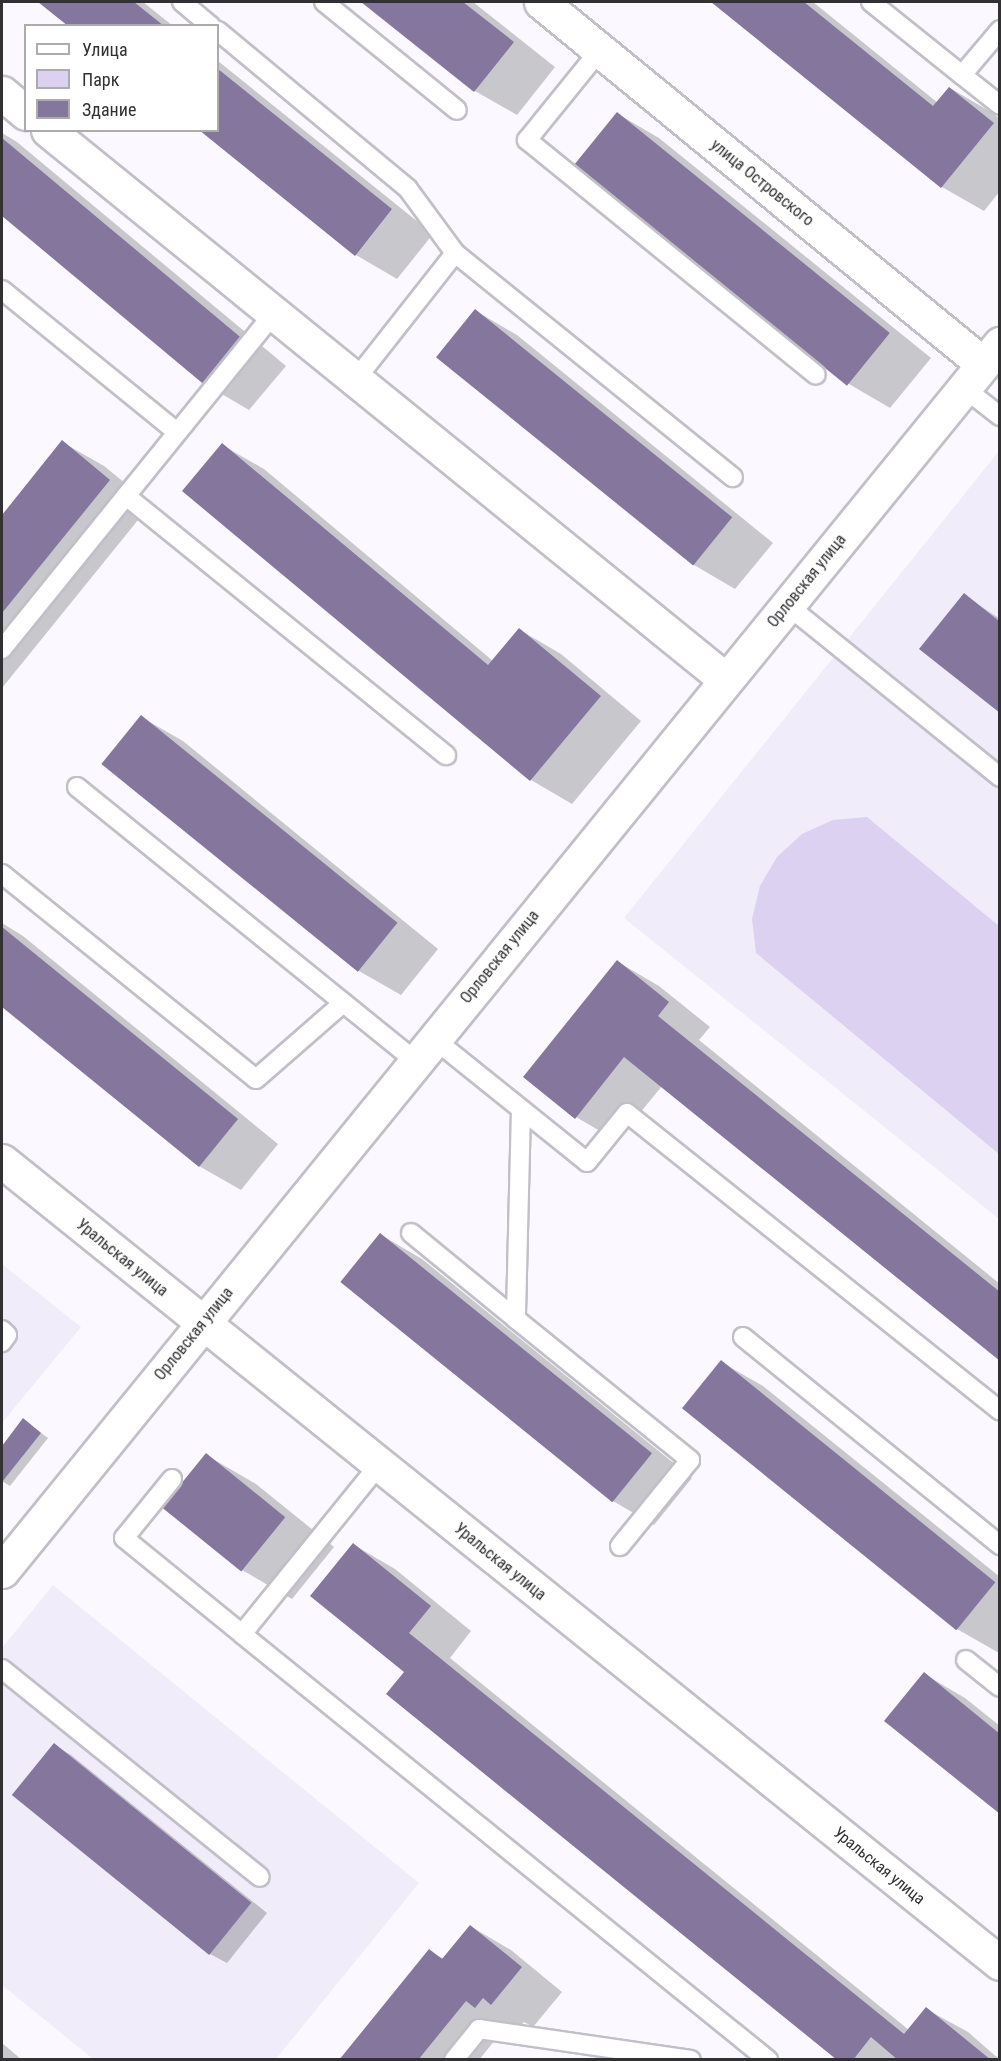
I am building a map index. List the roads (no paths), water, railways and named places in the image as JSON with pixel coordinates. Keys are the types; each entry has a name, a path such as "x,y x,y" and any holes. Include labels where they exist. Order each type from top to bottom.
{"street":[{"name":"улица Островского","path":"550,5 600,50 982,365"},
{"path":"2,93 24,110"},
{"path":"50,132 726,680"},
{"name":"Орловская улица","path":"2,1571 982,365"},
{"name":"Уральская улица","path":"2,1161 999,1963"}],"lane":[{"path":"182,2 209,24"},
{"path":"324,2 457,110"},
{"path":"871,2 999,105"},
{"path":"963,75 999,30"},
{"path":"219,32 408,189 455,254 733,477"},
{"path":"600,50 527,140 816,375"},
{"path":"356,379 455,254"},
{"path":"2,290 177,432"},
{"path":"2,649 274,313"},
{"path":"982,365 999,416"},
{"path":"126,496 446,755"},
{"path":"788,605 999,777"},
{"path":"78,787 343,1003 521,1109 587,1162 627,1113 999,1411"},
{"path":"2,874 256,1079 343,1003"},
{"path":"516,1319 521,1109"},
{"path":"411,1233 690,1460 620,1545"},
{"path":"2,1330 7,1335 2,1342"},
{"path":"743,1337 999,1545"},
{"path":"242,1634 379,1465"},
{"path":"172,1479 124,1538 768,2060"},
{"path":"966,1660 999,1687"},
{"path":"2,1669 260,1877"},
{"path":"454,2060 479,2029 691,2060"}]}
